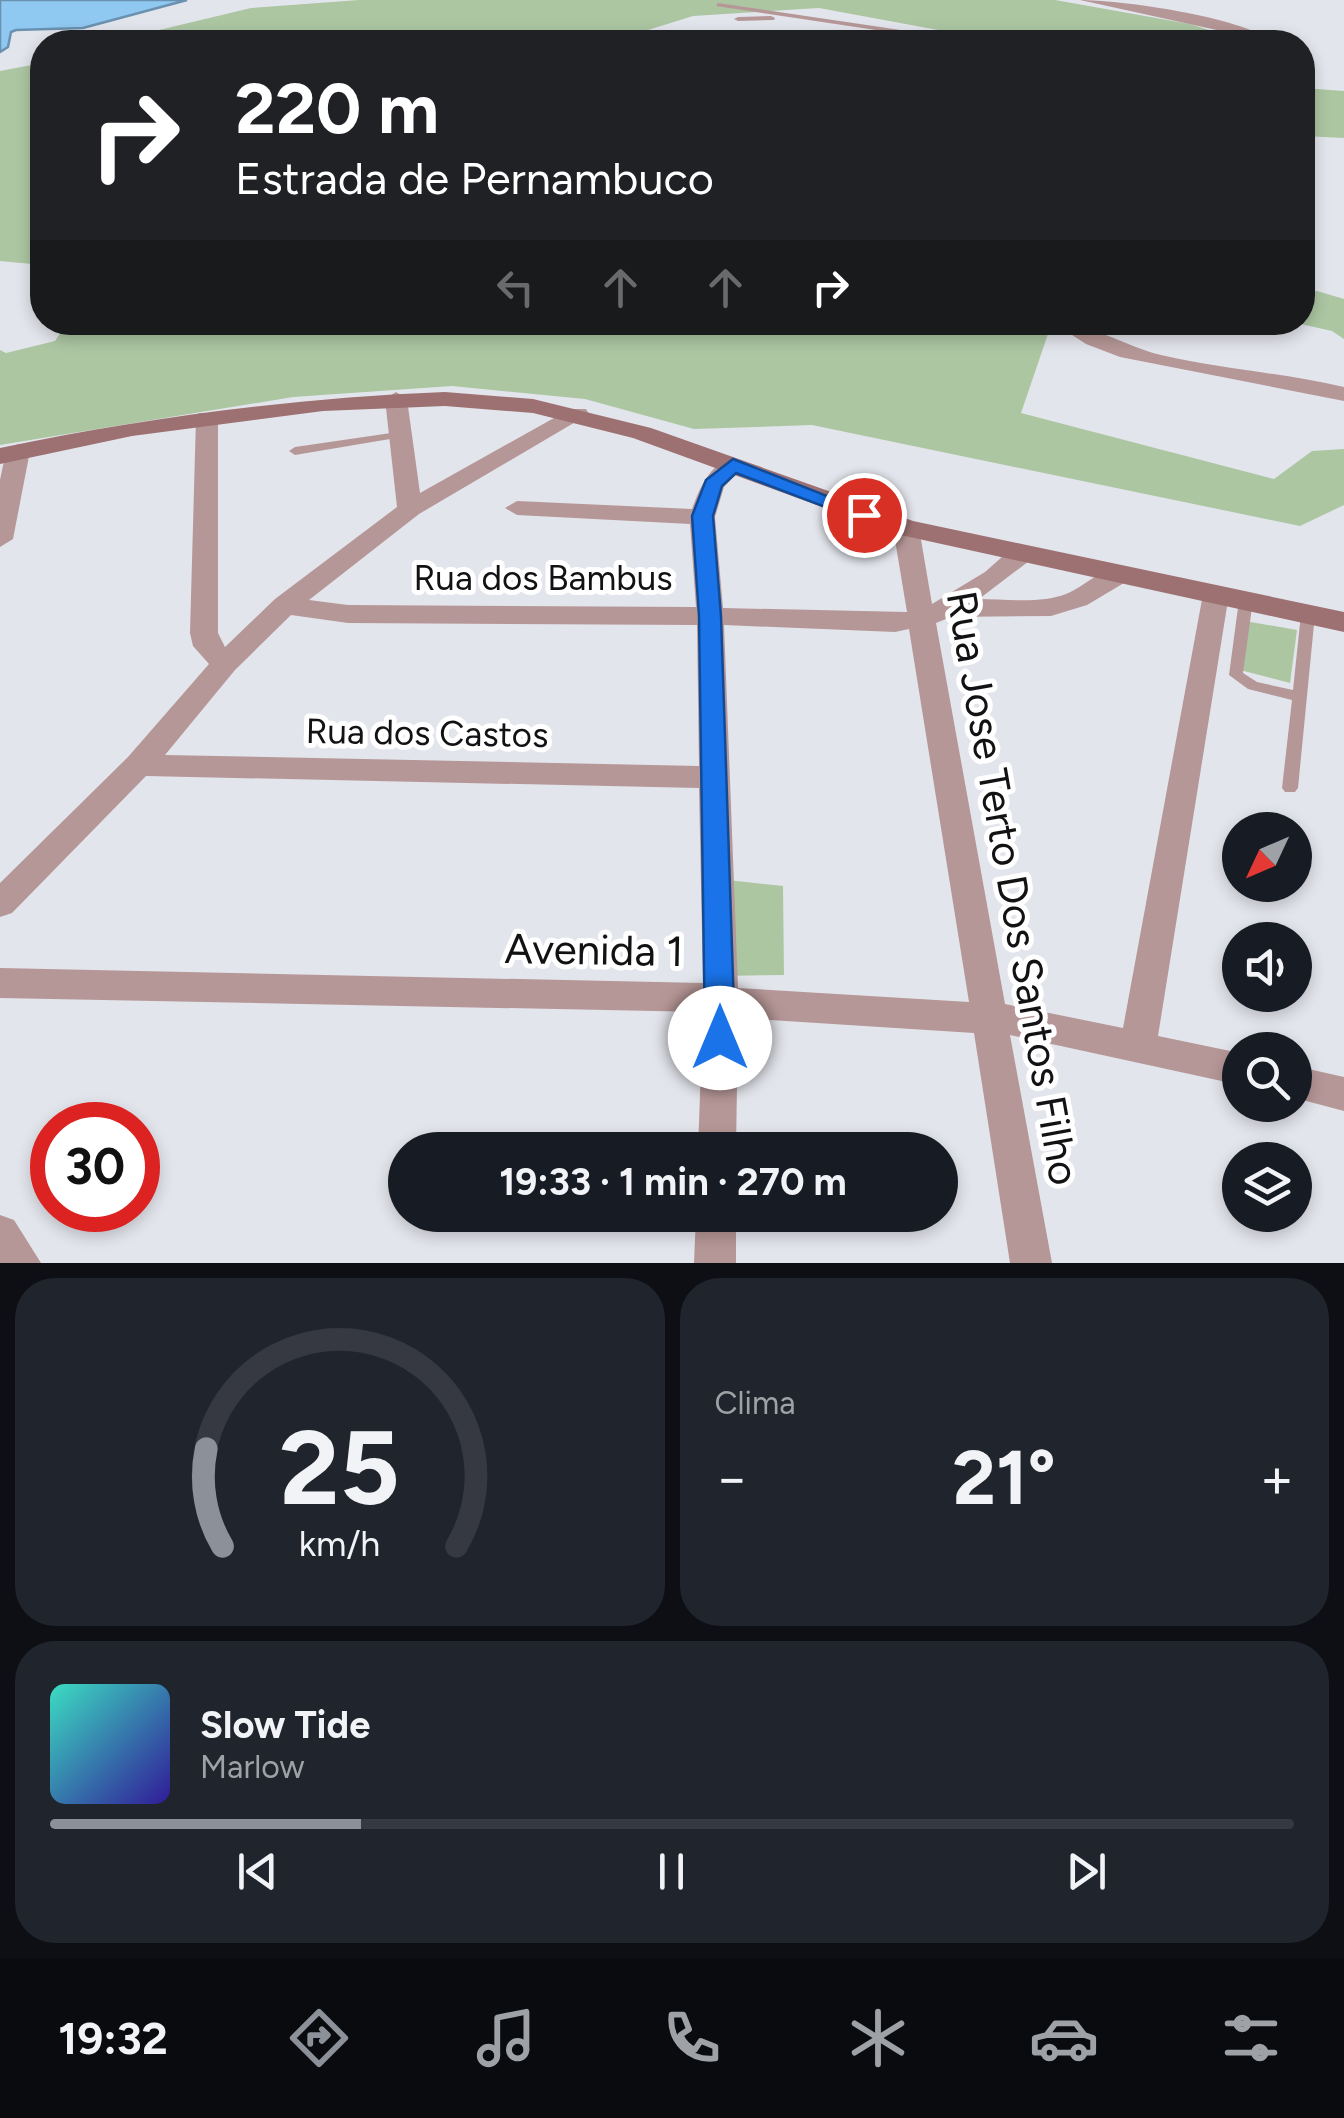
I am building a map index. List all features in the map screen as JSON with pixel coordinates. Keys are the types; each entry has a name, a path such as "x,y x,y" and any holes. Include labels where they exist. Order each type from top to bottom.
{"main road":[{"path":"9,454 76,438 207,418 396,399 491,401 578,414 906,528 1344,622"}],"street":[{"path":"1087,0 1239,30"},
{"path":"1082,335 1171,364 1298,381 1344,394"},
{"path":"396,399 410,508"},
{"path":"0,904 139,765 225,663 285,605 410,508 578,414"},
{"path":"207,418 204,633 210,650 225,663"},
{"path":"0,539 9,454"},
{"path":"718,1132 720,1000 710,616 702,516 713,484 733,465"},
{"path":"517,508 702,516"},
{"name":"Rua Jose Terto Dos Santos Filho","path":"906,528 934,614 1031,1263"},
{"path":"934,614 994,578 1020,554"},
{"name":"Rua dos Bambus","path":"285,605 337,614 710,616 895,623 934,614 1051,607 1078,600 1120,574"},
{"path":"1138,1046 1231,597"},
{"name":"Rua dos Castos","path":"139,765 713,776"},
{"name":"Avenida 1","path":"0,983 694,996 751,1005 992,1018 1222,1066"},
{"path":"1312,1086 1344,1094"},
{"path":"715,1263 716,1232"},
{"path":"0,1234 20,1263"}],"lane":[{"path":"718,5 896,30"},
{"path":"738,20 812,16"},
{"path":"296,452 398,434"},
{"path":"1231,597 1236,675 1253,686 1298,696"},
{"path":"1290,788 1308,614"}],"green space":[{"path":"359,0 1055,0 1209,30 938,30 819,8 693,16 648,30 159,30 251,8"},
{"path":"30,65 30,264 0,261 0,71"},
{"path":"1315,89 1344,91 1344,138 1315,137"},
{"path":"1315,291 1344,299 1344,339 1315,327"},
{"path":"59,335 1048,335 1021,413 1274,479 1312,451 1344,449 1344,505 1300,526 812,425 694,429 585,399 452,386 293,397 0,445 0,350 6,353 55,341"},
{"path":"1245,621 1297,630 1290,683 1240,670"},
{"path":"718,879 783,886 784,975 719,976"}],"water":[{"path":"0,0 187,0 83,28 16,30 11,32 8,47 0,52"}],"route":[{"path":"720,1038 710,616 702,516 713,484 733,465 864,515"}]}
